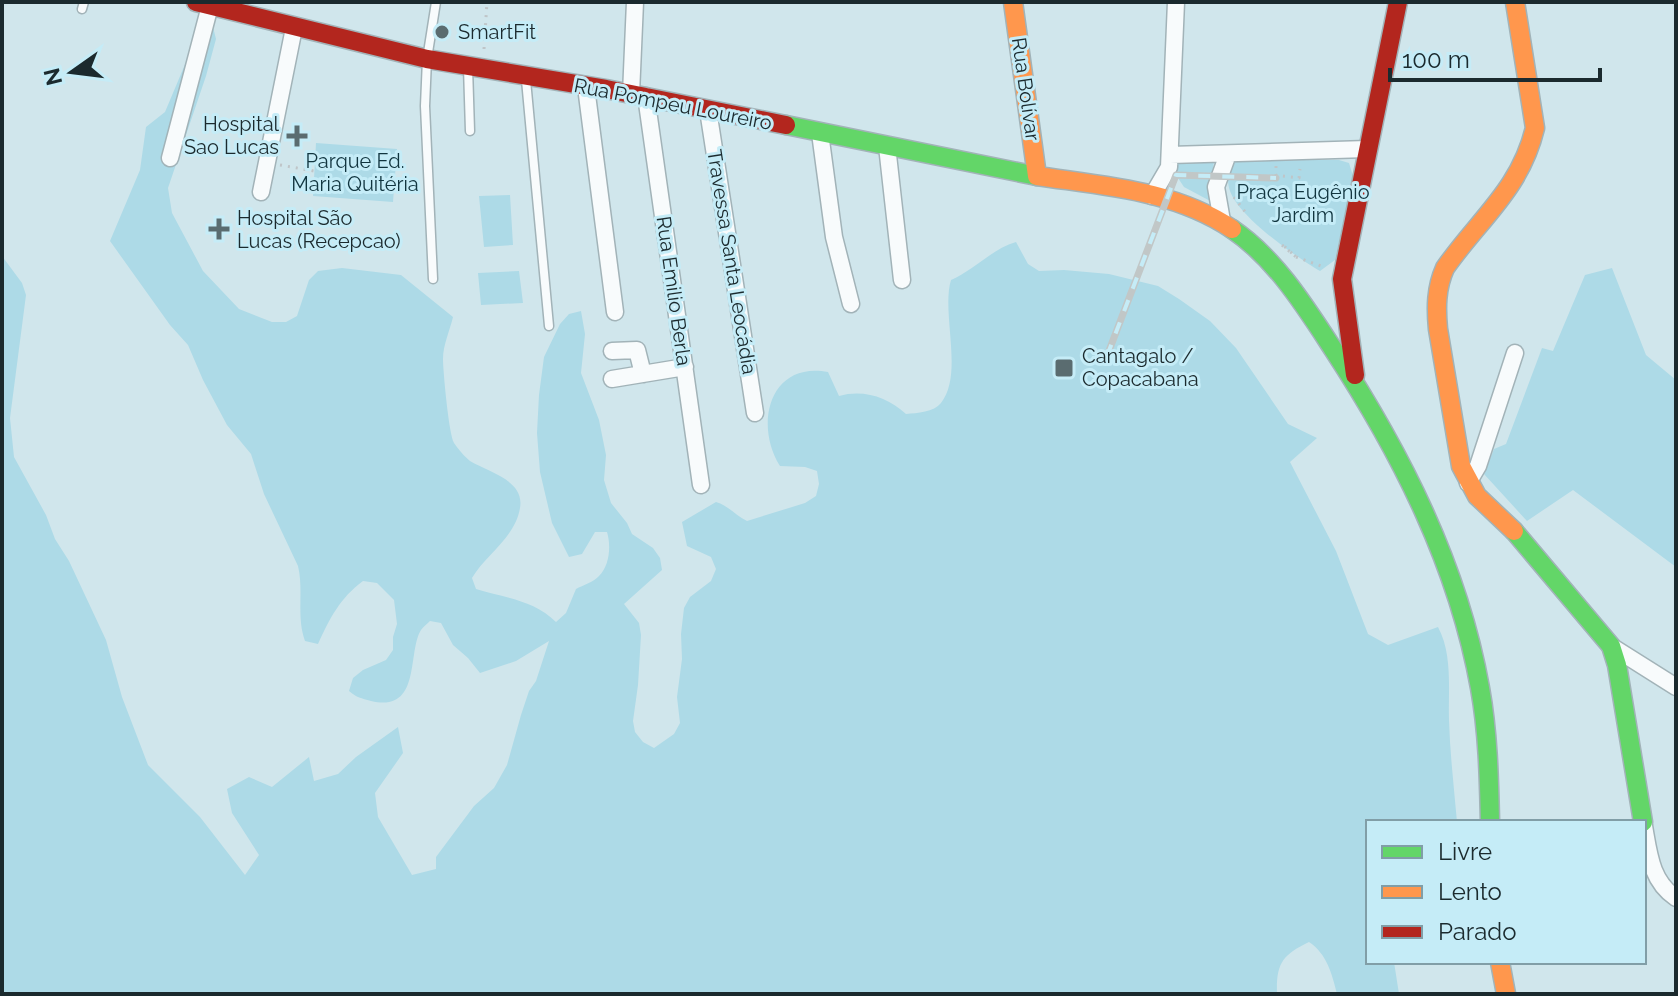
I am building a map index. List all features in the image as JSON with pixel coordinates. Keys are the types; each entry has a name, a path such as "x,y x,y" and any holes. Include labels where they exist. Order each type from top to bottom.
{"main road":[{"name":"Rua Bolívar","path":"1013,2 1037,176"},
{"path":"1398,2 1367,149 1320,283 1357,383 1412,479 1456,596 1480,686 1486,734 1490,820"},
{"path":"1515,2 1533,111 1535,128 1532,146 1518,178 1445,267 1436,308 1461,466 1468,483 1486,509 1503,518 1611,646 1617,665 1643,820"},
{"name":"Rua Pompeu Loureiro","path":"205,3 294,28 427,59 638,95 1037,176 1152,196"},
{"path":"1152,196 1190,207 1222,221 1266,258 1320,283 1357,383"},
{"path":"1490,964 1490,989"},
{"path":"1500,964 1506,994"}],"street":[{"name":"Rua Emilio Berla","path":"635,2 638,95 685,367 701,485"},
{"path":"1152,196 1165,161 1176,2"},
{"path":"170,158 205,3"},
{"path":"261,192 294,28"},
{"path":"586,87 615,312"},
{"name":"Travessa Santa Leocádia","path":"708,110 755,413"},
{"path":"820,133 834,237 851,304"},
{"path":"890,147 902,280"},
{"path":"1165,161 1228,154 1367,149"},
{"path":"1222,221 1216,187 1228,154"},
{"path":"612,351 637,350 643,374"},
{"path":"1468,483 1478,466 1515,353"},
{"path":"612,379 685,367"},
{"path":"1611,646 1676,687"},
{"path":"1646,836 1650,861 1658,882 1676,898"}],"lane":[{"path":"433,279 425,106 427,59 436,2"},
{"path":"470,131 475,68"},
{"path":"526,76 549,326"},
{"path":"890,147 904,222"}],"path":[{"path":"475,68 487,2"},
{"path":"1276,152 1276,175 1299,178 1300,169"},
{"path":"268,163 314,171"},
{"path":"1230,190 1255,221"},
{"path":"1277,240 1296,257 1321,268 1320,283"}],"green space":[{"path":"213,27 216,39 206,76 168,188 172,213 203,271 239,309 272,322 286,322 297,316 309,280 318,271 342,268 401,275 453,317 443,359 452,438 470,461 504,478 517,490 520,498 520,508 512,528 472,578 476,589 529,604 556,622 566,613 576,589 594,580 603,571 609,549 607,532 595,532 582,554 569,557 552,523 540,472 537,433 544,357 560,324 569,314 581,311 585,334 581,373 599,420 606,455 604,480 611,503 632,534 653,548 660,558 662,570 624,604 639,623 641,635 633,721 635,732 643,742 654,748 674,734 680,723 677,697 684,608 690,597 711,581 716,569 711,557 687,546 682,522 716,502 747,521 805,503 816,496 819,484 817,471 780,466 768,432 772,400 780,386 792,376 808,371 828,372 839,396 857,393 875,396 906,414 934,408 948,391 951,376 948,309 951,280 999,249 1016,242 1028,264 1039,271 1109,274 1158,286 1210,321 1236,348 1288,424 1317,438 1290,462 1336,551 1368,634 1388,645 1438,627 1443,638 1449,673 1457,820 1366,820 1366,964 1394,964 1399,994 1337,994 1324,958 1309,942 1292,951 1282,962 1277,994 2,994 2,256 22,283 26,295 10,418 14,457 46,515 106,640 122,697 148,765 200,817 245,875 259,855 232,813 227,789 249,777 272,787 309,757 314,781 338,774 398,727 403,753 375,793 378,817 412,875 436,869 436,857 474,806 494,788 507,765 529,691 536,681 549,641 516,661 480,673 453,645 441,623 430,621 417,640 406,690 398,698 387,702 371,701 349,691 353,678 386,660 393,650 397,624 394,600 377,583 363,581 348,594 331,617 318,644 305,641 298,566 264,494 251,454 227,425 188,345 170,325 110,241 140,170 146,127 165,112 194,43"},
{"name":"Parque Ed. Maria Quitéria","path":"316,143 397,149 393,202 313,196"},
{"path":"1179,160 1214,162 1210,186 1214,203 1184,187 1176,175"},
{"name":"Praça Eugênio Jardim","path":"1339,160 1349,163 1353,176 1335,260 1320,271 1283,246 1244,212 1235,201 1228,183 1233,161"},
{"path":"510,195 513,245 484,247 479,196"},
{"path":"1612,268 1646,355 1676,380 1676,567 1573,490 1527,521 1484,474 1494,449 1506,444 1542,348 1553,351 1585,275"},
{"path":"519,271 523,303 481,305 478,273"}],"railway":[{"path":"1107,356 1176,175 1276,178"}],"traffic: fast":[{"path":"786,125 1037,176"},
{"path":"1232,229 1275,268 1311,316 1382,429 1424,511 1457,598 1480,688 1489,771 1490,820"},
{"path":"1514,531 1611,646 1617,665 1643,820"}],"traffic: slow":[{"path":"1013,2 1037,176 1162,198 1210,216 1232,229"},
{"path":"1514,531 1477,496 1461,466 1438,329 1437,306 1445,268 1509,187 1528,150 1535,128 1515,2"},
{"path":"1500,964 1506,994"}],"traffic: jam":[{"path":"196,2 427,59 606,89 786,125"},
{"path":"1355,375 1342,279 1398,2"}],"place":[{"name":"SmartFit","path":"442,32"},
{"name":"Hospital Sao Lucas","path":"297,136"},
{"name":"Hospital São Lucas (Recepcao)","path":"219,229"},
{"name":"Cantagalo / Copacabana","path":"1064,368"}]}
